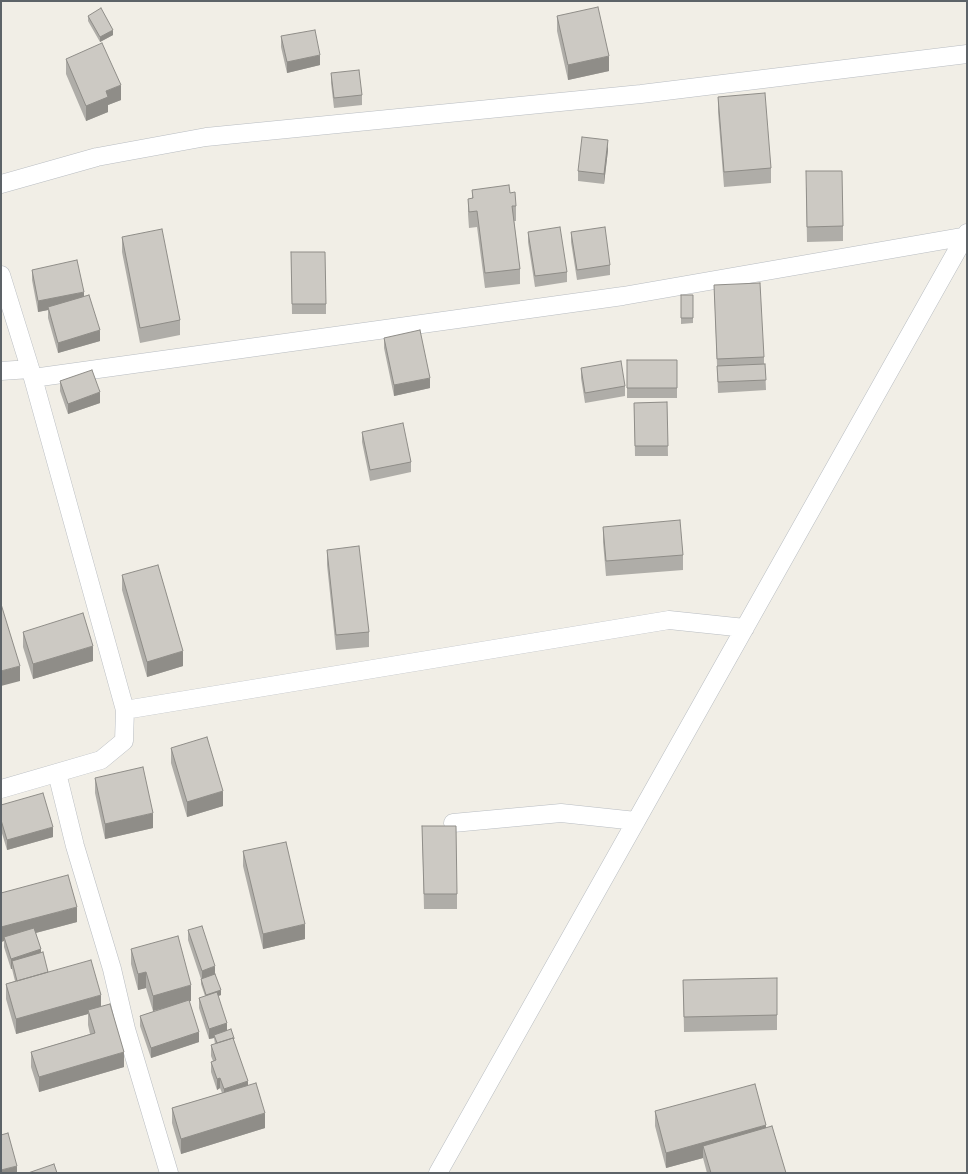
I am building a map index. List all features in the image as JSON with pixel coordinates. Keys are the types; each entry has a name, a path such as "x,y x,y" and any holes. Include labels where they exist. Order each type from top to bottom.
{"street":[{"path":"1,184 97,156 206,137 640,94 967,54"},
{"path":"1,371 31,373 623,296 966,235"},
{"path":"438,1173 966,235"},
{"path":"1,275 31,373 125,710 124,741 101,760 1,789"},
{"path":"125,710 669,620 745,628"},
{"path":"57,773 75,846 112,968 126,1029 169,1173"},
{"path":"453,823 561,813 636,821"}],"building":[{"path":"598,7 609,56 568,65 557,16"},
{"path":"101,8 113,30 100,37 88,16"},
{"path":"315,30 320,55 287,62 281,36"},
{"path":"102,43 121,85 106,91 108,97 86,106 66,59"},
{"path":"359,70 362,95 334,98 331,73"},
{"path":"765,93 771,168 724,172 718,97"},
{"path":"582,137 608,140 604,174 578,171"},
{"path":"806,171 842,171 843,226 807,227"},
{"path":"509,185 510,193 515,192 516,206 512,206 520,269 485,273 477,211 469,212 468,199 473,198 472,190"},
{"path":"560,227 567,272 535,276 528,232"},
{"path":"605,227 610,265 577,270 571,232"},
{"path":"162,229 180,320 140,328 122,237"},
{"path":"291,252 325,252 326,304 292,304"},
{"path":"77,260 84,292 38,301 32,270"},
{"path":"760,283 764,357 717,359 714,285"},
{"path":"89,295 100,330 58,343 48,307"},
{"path":"681,295 693,295 693,318 681,318"},
{"path":"420,330 430,378 394,385 384,338"},
{"path":"627,360 677,360 677,388 627,388"},
{"path":"621,361 625,386 585,393 581,368"},
{"path":"765,364 766,380 718,382 717,366"},
{"path":"92,370 100,392 68,404 60,381"},
{"path":"667,402 668,446 635,446 634,403"},
{"path":"403,423 411,462 370,470 362,432"},
{"path":"680,520 683,555 606,561 603,527"},
{"path":"359,546 369,632 336,635 327,550"},
{"path":"158,565 183,651 147,662 122,575"},
{"path":"1,604 20,666 1,671"},
{"path":"83,613 93,646 33,664 23,632"},
{"path":"207,737 223,791 187,802 171,748"},
{"path":"143,767 153,813 105,824 95,778"},
{"path":"43,793 53,827 7,840 1,820 1,805"},
{"path":"422,826 456,826 457,894 424,894"},
{"path":"286,842 305,924 263,934 243,851"},
{"path":"68,875 77,907 1,927 1,893"},
{"path":"202,926 215,966 202,971 188,930"},
{"path":"34,928 41,949 11,959 4,937"},
{"path":"178,936 191,985 153,996 146,972 138,974 131,949"},
{"path":"43,952 48,972 17,981 12,961"},
{"path":"91,960 101,995 16,1019 6,984"},
{"path":"215,974 221,990 206,995 201,979"},
{"path":"777,978 777,1015 684,1017 683,980"},
{"path":"217,992 227,1023 209,1029 199,998"},
{"path":"189,1000 199,1032 151,1048 140,1016"},
{"path":"110,1004 124,1052 39,1077 31,1052 95,1033 88,1010"},
{"path":"231,1029 234,1039 217,1043 214,1035"},
{"path":"233,1038 248,1081 224,1089 220,1078 217,1079 211,1062 216,1060 211,1045"},
{"path":"256,1083 265,1113 181,1139 172,1108"},
{"path":"755,1084 766,1125 666,1153 655,1111"},
{"path":"772,1126 786,1173 711,1173 703,1146"},
{"path":"8,1133 17,1166 1,1170 1,1135"},
{"path":"54,1164 57,1173 28,1173"}]}
